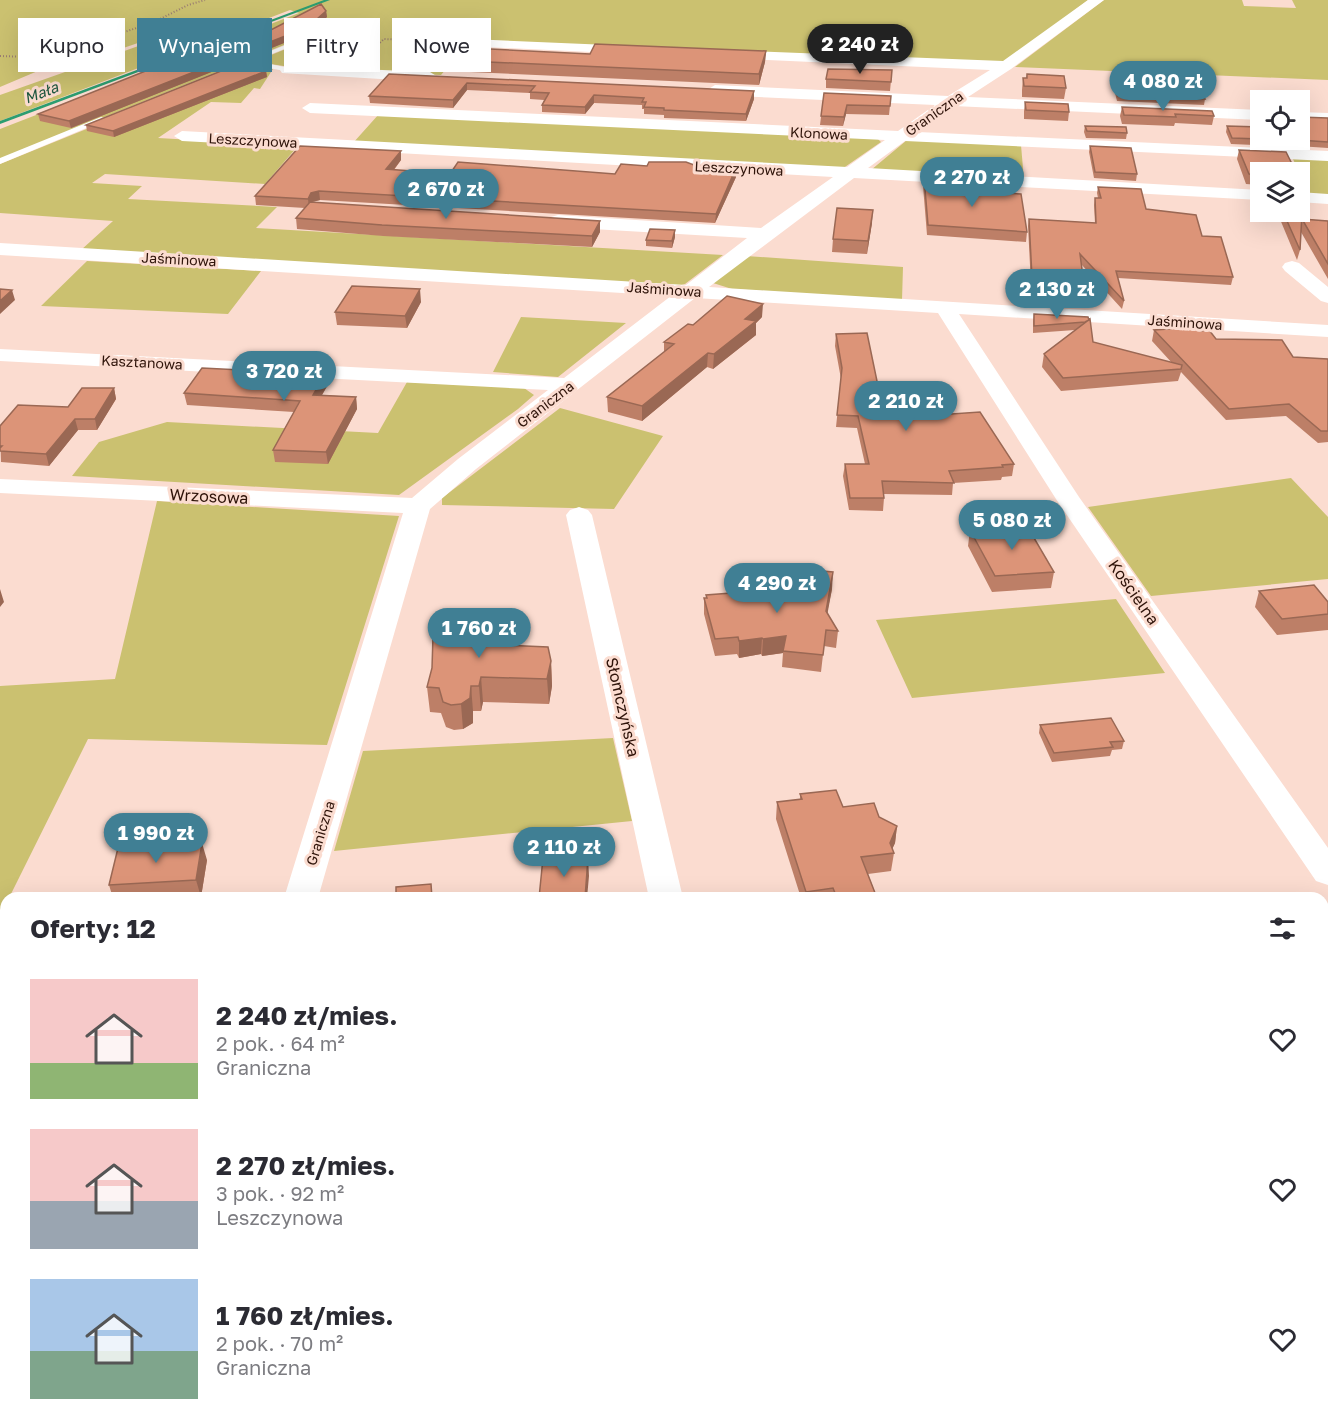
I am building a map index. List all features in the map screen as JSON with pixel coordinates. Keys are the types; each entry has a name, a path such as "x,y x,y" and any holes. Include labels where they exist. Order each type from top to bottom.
{"street":[{"name":"Graniczna","path":"303,892 418,506 467,464 765,234 952,99 1006,66 1097,0"},
{"path":"491,44 649,51"},
{"name":"Graniczna","path":"708,53 1006,66"},
{"path":"332,72 444,77"},
{"path":"695,89 1250,114"},
{"name":"Klonowa","path":"310,108 1328,156"},
{"path":"1310,117 1328,118"},
{"name":"Leszczynowa","path":"182,136 1250,194"},
{"path":"1310,198 1328,199"},
{"path":"542,220 765,234"},
{"name":"Jaśminowa","path":"0,249 1328,331"},
{"path":"1292,267 1328,297"},
{"name":"Kościelna","path":"944,307 1068,499 1328,873"},
{"name":"Kasztanowa","path":"0,355 571,385"},
{"name":"Wrzosowa","path":"0,486 418,506"},
{"name":"Słomczyńska","path":"579,515 665,892"}],"lane":[{"path":"0,160 118,114"}],"path":[{"path":"0,56 63,58 104,39 154,22 188,5 205,0"}],"shaded area":[{"path":"0,0 1088,0 1002,65 491,46 491,18 392,18 392,72 444,72 441,75 372,72 380,72 380,18 286,18 299,13 290,10 269,18 137,18 137,43 125,47 125,18 18,18 18,72 35,72 0,87"},
{"path":"1104,0 1242,0 1244,6 1296,8 1292,0 1328,0 1328,80 1015,67"},
{"path":"284,19 284,45 272,50 272,23"},
{"path":"137,47 137,69 0,121 0,95 65,72 125,72 125,51"},
{"path":"284,50 284,66 272,64 272,55"},
{"path":"147,72 217,72 0,159 0,129"},
{"path":"227,72 271,72 260,89 254,88 241,103 211,102 158,138 298,146 265,184 105,174 92,183 142,186 128,199 277,207 256,228 723,255 685,284 674,287 81,250 113,221 0,213 0,164"},
{"path":"379,114 878,139 881,142 842,169 353,143"},
{"path":"907,140 1021,145 1024,180 871,170"},
{"path":"1292,157 1328,159 1328,196 1310,195 1310,162 1294,162"},
{"path":"746,256 903,267 902,300 732,289 713,283"},
{"path":"87,261 261,271 228,314 41,306"},
{"path":"521,317 626,323 558,377 493,372"},
{"path":"407,382 524,388 534,395 399,495 72,476 99,442 167,422 378,433"},
{"path":"560,408 663,436 614,509 442,505 442,498"},
{"path":"1291,478 1328,517 1328,579 1151,596 1088,507"},
{"path":"157,501 399,516 327,745 88,739 12,892 0,892 0,686 115,679"},
{"path":"1116,599 1165,673 912,698 876,620"},
{"path":"613,738 632,821 334,851 363,751"}],"building":[{"path":"321,4 326,11 318,18 294,18"},
{"path":"284,23 284,36 272,41 272,29"},
{"path":"595,44 766,51 759,74 491,62 491,49 590,54"},
{"path":"828,69 892,70 891,82 826,79"},
{"path":"143,72 194,72 69,121 38,114"},
{"path":"218,72 263,72 113,131 86,125"},
{"path":"389,74 754,91 746,114 664,110 664,108 644,107 646,102 642,102 644,98 594,95 585,107 542,105 549,93 530,92 535,86 467,83 453,100 369,96"},
{"path":"1027,74 1064,76 1066,88 1024,86 1023,78 1027,78"},
{"path":"1115,83 1177,86 1185,93 1202,94 1205,99 1118,96"},
{"path":"824,93 891,96 890,106 847,105 844,117 821,116"},
{"path":"1025,102 1068,104 1069,112 1026,110"},
{"path":"1122,107 1212,111 1214,116 1124,115"},
{"path":"1310,117 1328,118 1328,142 1310,141"},
{"path":"1085,126 1126,127 1127,133 1087,131"},
{"path":"1227,126 1250,127 1250,139 1232,138"},
{"path":"300,146 401,151 386,169 450,174 458,162 615,174 621,164 647,166 649,162 686,162 694,165 736,168 716,214 319,191 311,193 308,199 255,196"},
{"path":"1090,146 1131,148 1137,174 1095,172"},
{"path":"1239,150 1286,152 1291,162 1250,162 1249,174"},
{"path":"924,177 951,178 953,191 1021,194 1027,232 928,225"},
{"path":"1098,187 1141,189 1146,209 1196,215 1202,236 1221,237 1233,277 1116,271 1124,301 1080,254 1086,300 1033,297 1029,219 1096,223 1095,198 1101,198"},
{"path":"310,202 600,221 592,236 296,218"},
{"path":"837,208 873,210 868,241 833,239"},
{"path":"1310,220 1328,221 1328,264 1304,222 1310,222"},
{"path":"1287,222 1302,222 1300,250"},
{"path":"650,229 675,230 672,241 646,240"},
{"path":"352,286 420,289 405,316 335,312"},
{"path":"0,289 12,290 0,301"},
{"path":"727,296 763,304 745,319 756,321 714,354 708,353 642,406 607,397 674,344 664,342 688,324 693,325"},
{"path":"1034,314 1088,317 1089,320 1034,326"},
{"path":"1090,319 1093,342 1182,365 1181,369 1063,378 1044,354"},
{"path":"1198,327 1201,331 1209,330 1216,339 1282,340 1293,357 1328,359 1328,431 1321,431 1289,404 1229,409 1154,330"},
{"path":"867,333 878,386 889,386 888,402 894,402 894,418 980,412 1014,464 1002,465 1003,467 949,471 954,483 882,481 884,498 850,498 845,464 869,464 858,416 837,415 842,368 836,334"},
{"path":"202,368 298,373 301,368 328,369 313,395 356,397 326,452 273,450 300,401 184,393"},
{"path":"82,388 114,388 95,419 75,419 46,454 0,451 2,446 0,446 0,426 18,405 68,407"},
{"path":"1027,526 1054,572 995,576 970,530"},
{"path":"799,569 833,572 826,611 838,631 826,630 823,655 783,651 786,636 739,641 738,637 715,639 704,598 707,598 706,595 795,588"},
{"path":"1314,585 1328,602 1328,614 1282,619 1259,591"},
{"path":"456,611 488,612 480,644 548,647 551,661 547,679 481,677 479,686 471,686 470,698 461,704 451,705 443,702 439,688 427,687 432,668 433,636 450,637"},
{"path":"1111,718 1124,741 1110,742 1113,747 1054,753 1040,725"},
{"path":"836,790 843,807 874,803 879,817 897,826 890,843 894,853 861,857 875,892 835,892 833,888 806,892 777,802 802,799 800,794"},
{"path":"202,843 196,880 109,885 118,848"},
{"path":"543,858 588,858 585,892 540,892"},
{"path":"431,884 432,892 396,892 396,887"}],"waterway":[{"name":"Mała","path":"0,123 328,0"}]}
